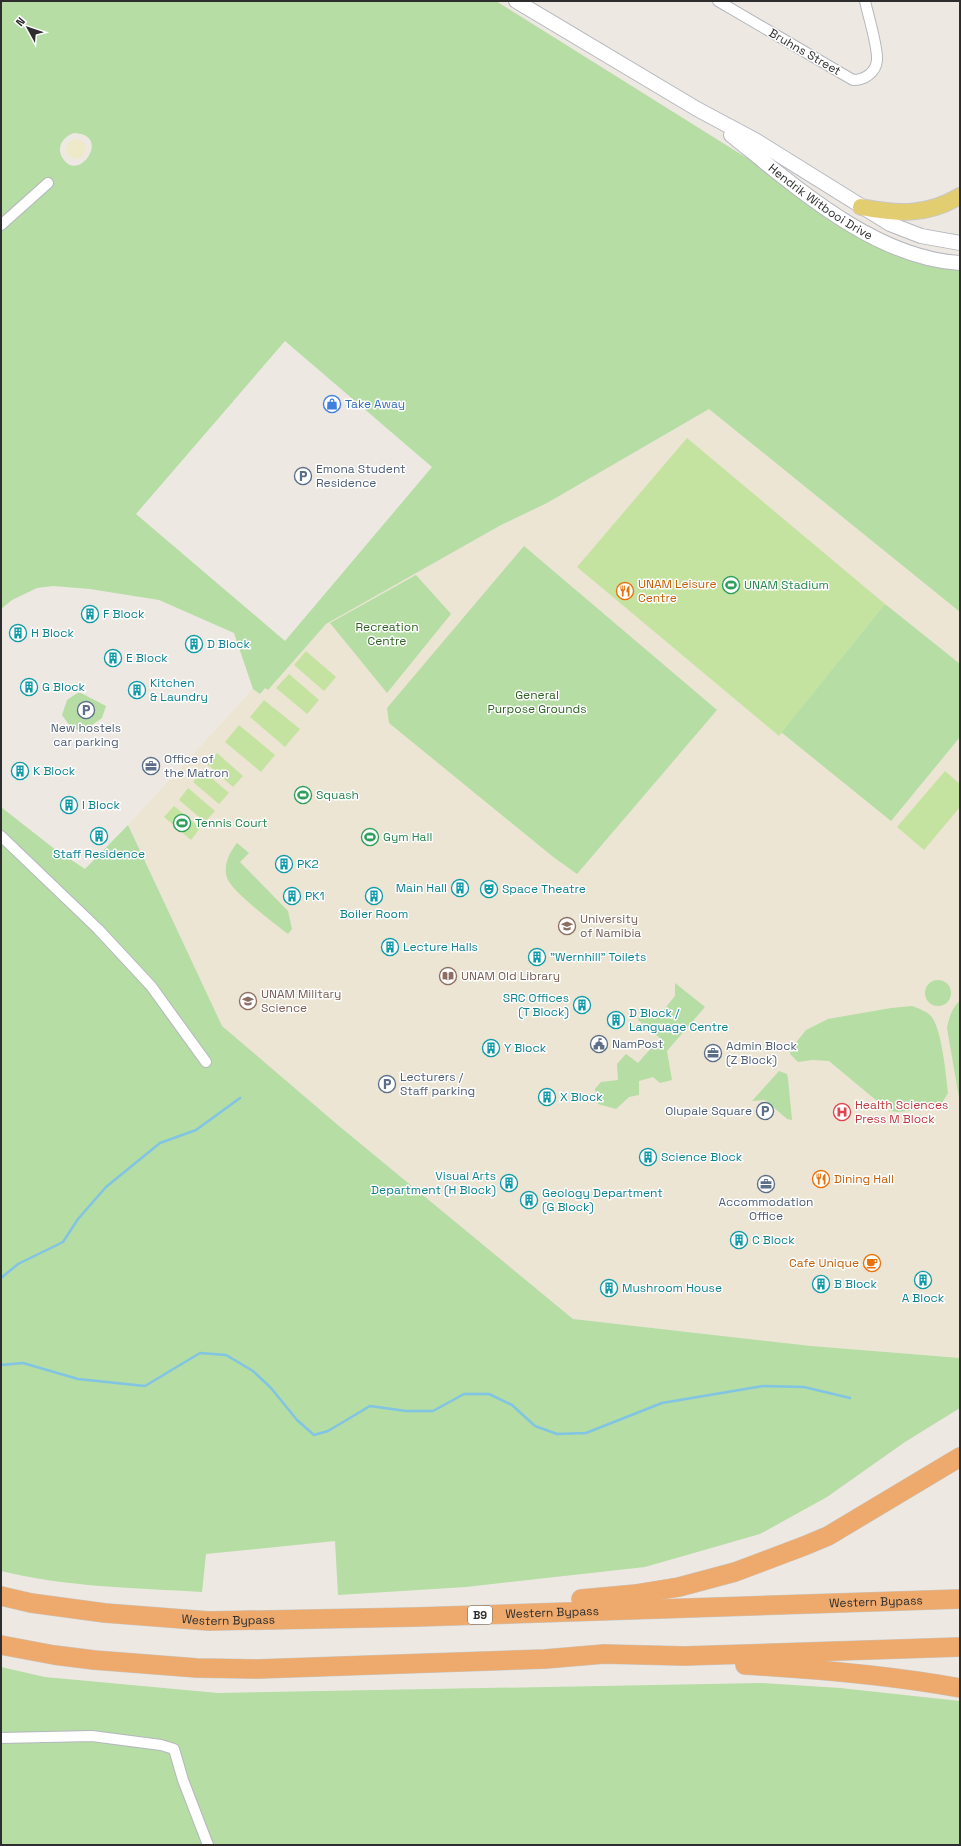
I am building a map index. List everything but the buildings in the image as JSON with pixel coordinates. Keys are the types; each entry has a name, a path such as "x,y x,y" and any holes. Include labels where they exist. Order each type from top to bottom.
{"highway":[{"path":"315,1620 392,1616 618,1596 665,1590 699,1582 735,1572 828,1536 960,1457"},
{"name":"Western Bypass","path":"1,1596 68,1608 140,1617 209,1621 315,1620 960,1599"},
{"path":"1,1645 54,1655 94,1660 196,1668 257,1669 545,1659 604,1654 684,1656 960,1647"},
{"path":"604,1654 697,1663 850,1672 914,1679 960,1688"}],"main road":[{"name":"Hendrik Witbooi Drive","path":"516,1 697,109 754,140 890,224 921,236 960,243"},
{"name":"Hendrik Witbooi Drive","path":"697,109 794,186 865,232 910,252 960,263"},
{"path":"861,207 886,212 921,212 946,204 960,196"}],"street":[{"name":"Bruhns Street","path":"718,1 853,80 868,77 877,61 865,1"},
{"path":"1,225 48,184"},
{"path":"1,836 98,928 151,986 206,1062"},
{"path":"1,1738 92,1736 161,1745 174,1749 183,1780 208,1845"}],"shaded area":[{"name":"University of Namibia","path":"709,409 960,612 960,1358 811,1346 573,1319 339,1126 221,1026 128,825 253,689 260,694 265,688 268,690 326,624 501,525 547,503"}],"green space":[{"path":"1,1 496,1 865,232 960,263 960,612 709,409 547,503 501,525 326,624 268,690 265,688 260,694 253,689 234,633 159,600 90,589 53,586 37,588 12,600 1,609","holes":["74,133 85,136 91,141 92,149 89,156 76,166 69,164 60,153 61,145 64,139 70,134","285,341 432,467 285,641 136,514"]},
{"name":"UNAM Stadium","path":"687,438 885,604 779,736 577,567"},
{"name":"General Purpose Grounds","path":"524,546 717,710 577,874 552,856 389,723 387,708"},
{"name":"Recreation Centre","path":"416,575 451,614 387,693 330,623"},
{"path":"885,604 960,664 960,737 891,821 781,732"},
{"path":"306,651 336,677 324,691 294,665"},
{"path":"289,674 319,700 307,714 276,688"},
{"path":"79,692 106,706 102,718 82,732 70,726 62,715 67,700"},
{"path":"264,700 300,729 285,747 250,717"},
{"path":"239,725 275,755 261,772 225,742"},
{"path":"217,753 243,776 233,787 207,764"},
{"path":"202,770 229,793 219,804 193,782"},
{"path":"945,771 960,784 960,807 924,850 897,827"},
{"path":"188,788 215,811 205,822 179,800"},
{"name":"Tennis Court","path":"174,806 200,828 191,840 164,817"},
{"path":"1,807 52,847 85,869 128,825 222,1026 339,1126 573,1319 811,1346 960,1358 960,1408 905,1442 827,1497 760,1534 645,1567 466,1587 338,1595 335,1541 206,1554 202,1592 75,1584 1,1571"},
{"path":"237,843 249,853 240,862 288,911 292,929 288,934 238,893 228,880 226,875 227,860"},
{"path":"938,980 947,984 951,993 947,1002 938,1006 929,1002 925,993 929,984"},
{"path":"675,983 705,1007 667,1051 672,1080 660,1083 653,1077 639,1081 639,1095 629,1097 616,1109 598,1104 595,1089 601,1082 618,1080 617,1064 626,1054 638,1063 660,1038 638,1020 639,1017 658,1017 675,996"},
{"path":"960,1001 960,1103 947,1028 953,1010"},
{"path":"912,1006 931,1016 935,1022 941,1042 948,1093 939,1108 898,1112 889,1111 829,1061 812,1060 798,1062 790,1054 791,1049 806,1030 828,1019 891,1008"},
{"name":"Olupale Square","path":"779,1071 787,1074 792,1120 787,1119 765,1100 752,1101"},
{"path":"1,1667 45,1677 218,1693 761,1683 840,1688 960,1701 960,1845 1,1845"}],"sand":[{"path":"72,139 80,139 86,145 86,153 80,159 72,159 66,153 66,145"}],"waterway":[{"path":"1,1278 18,1264 63,1242 78,1219 106,1187 160,1143 196,1130 240,1098"},
{"path":"1,1365 23,1363 78,1379 145,1386 200,1353 226,1355 253,1371 271,1388 297,1420 314,1435 328,1431 370,1406 406,1411 433,1411 464,1394 489,1394 512,1405 535,1426 557,1434 586,1433 662,1403 763,1386 804,1387 850,1398"}],"place":[{"name":"Take Away","path":"332,404"},
{"name":"Emona Student Residence","path":"303,476"},
{"name":"UNAM Stadium","path":"731,585"},
{"name":"UNAM Leisure Centre","path":"625,591"},
{"name":"F Block","path":"90,614"},
{"name":"H Block","path":"18,633"},
{"name":"D Block","path":"194,644"},
{"name":"E Block","path":"113,658"},
{"name":"G Block","path":"29,687"},
{"name":"Kitchen & Laundry","path":"137,690"},
{"name":"New hostels car parking","path":"86,710"},
{"name":"Office of the Matron","path":"151,766"},
{"name":"K Block","path":"20,771"},
{"name":"Squash","path":"303,795"},
{"name":"I Block","path":"69,805"},
{"name":"Tennis Court","path":"182,823"},
{"name":"Staff Residence","path":"99,836"},
{"name":"Gym Hall","path":"370,837"},
{"name":"PK2","path":"284,864"},
{"name":"Main Hall","path":"460,888"},
{"name":"Space Theatre","path":"489,889"},
{"name":"PK1","path":"292,896"},
{"name":"Boiler Room","path":"374,896"},
{"name":"University of Namibia","path":"567,926"},
{"name":"Lecture Halls","path":"390,947"},
{"name":"\"Wernhill\" Toilets","path":"537,957"},
{"name":"UNAM Old Library","path":"448,976"},
{"name":"UNAM Military Science","path":"248,1001"},
{"name":"SRC Offices (T Block)","path":"582,1005"},
{"name":"D Block / Language Centre","path":"616,1020"},
{"name":"NamPost","path":"599,1044"},
{"name":"Y Block","path":"491,1048"},
{"name":"Admin Block (Z Block)","path":"713,1053"},
{"name":"Lecturers / Staff parking","path":"387,1084"},
{"name":"X Block","path":"547,1097"},
{"name":"Olupale Square","path":"765,1111"},
{"name":"Health Sciences Press M Block","path":"842,1112"},
{"name":"Science Block","path":"648,1157"},
{"name":"Dining Hall","path":"821,1179"},
{"name":"Visual Arts Department (H Block)","path":"509,1183"},
{"name":"Accommodation Office","path":"766,1184"},
{"name":"Geology Department (G Block)","path":"529,1200"},
{"name":"C Block","path":"739,1240"},
{"name":"Cafe Unique","path":"872,1263"},
{"name":"A Block","path":"923,1280"},
{"name":"B Block","path":"821,1284"},
{"name":"Mushroom House","path":"609,1288"}]}
